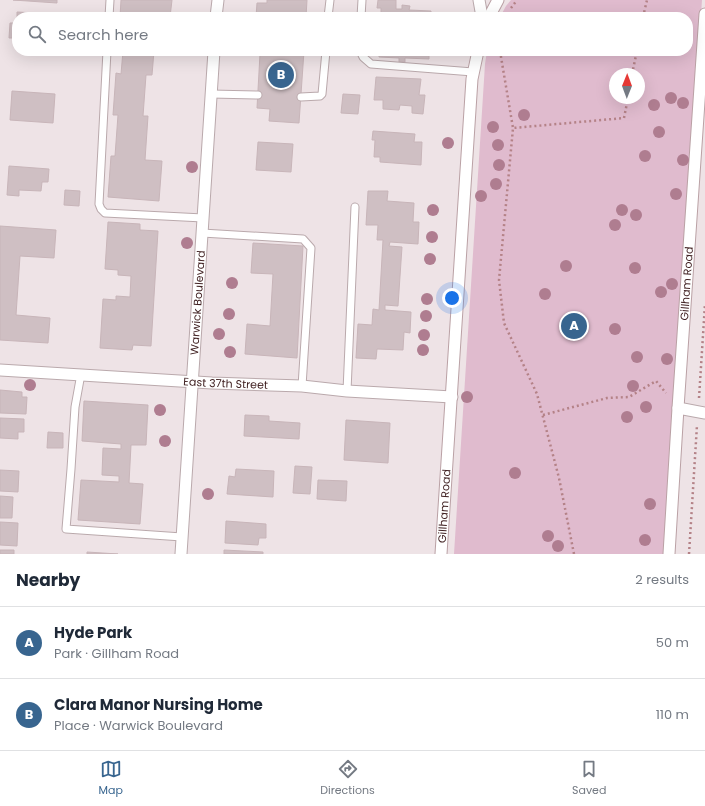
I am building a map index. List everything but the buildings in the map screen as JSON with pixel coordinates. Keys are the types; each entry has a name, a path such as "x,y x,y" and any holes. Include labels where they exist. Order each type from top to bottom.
{"main road":[{"path":"217,12 218,0"},
{"path":"479,0 481,12"},
{"path":"492,12 498,0"},
{"name":"Gillham Road","path":"669,554 703,67 705,14"},
{"name":"Warwick Boulevard","path":"181,554 214,56"},
{"name":"Gillham Road","path":"441,554 472,79 477,56"},
{"name":"East 37th Street","path":"0,370 192,382 302,386 347,391 452,397"},
{"path":"678,408 702,413"}],"lane":[{"path":"109,12 110,0"},
{"path":"329,12 330,0"},
{"path":"361,12 362,0"},
{"path":"107,56 99,204 101,209 105,213 203,218"},
{"path":"301,97 320,96 322,94 326,56"},
{"path":"362,56 371,64 473,72"},
{"path":"211,94 258,95"},
{"path":"347,391 355,207"},
{"path":"202,233 303,239 312,248 302,386"},
{"path":"81,374 75,407 66,529 182,537"}],"path":[{"path":"645,12 647,0"},
{"path":"501,56 513,128 499,280 504,323 537,394 559,478 574,554"},
{"path":"633,68 636,56"},
{"path":"513,128 624,118 627,104"},
{"path":"689,554 702,413 705,304"},
{"path":"543,415 607,398 629,398 656,381"}],"shaded area":[{"path":"511,0 702,0 665,554 454,554 486,56 693,56 693,12 503,12"}],"place":[{"name":"Clara Manor Nursing Home","path":"281,75"},
{"name":"Hyde Park","path":"574,326"}]}
